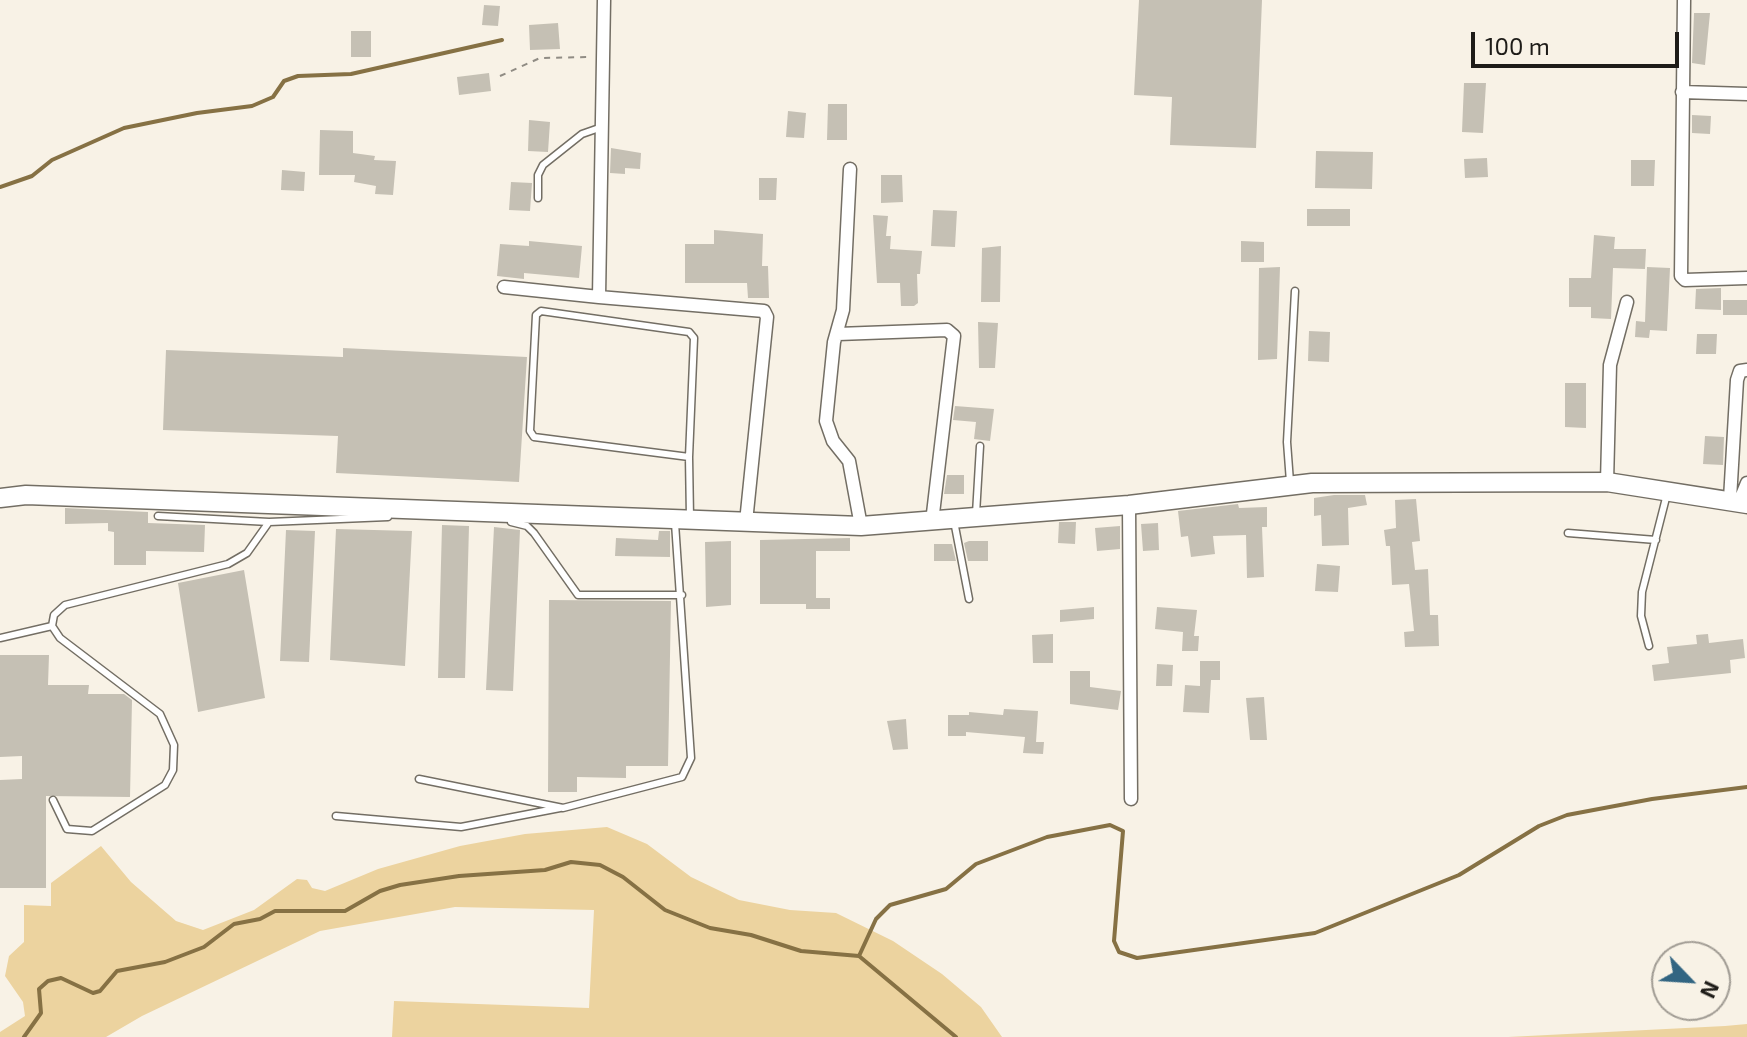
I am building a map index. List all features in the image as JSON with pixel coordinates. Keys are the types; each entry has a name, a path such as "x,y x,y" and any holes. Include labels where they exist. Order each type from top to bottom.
{"street":[{"path":"599,297 604,0"},
{"path":"1684,0 1681,276 1685,280 1747,278"},
{"path":"1682,92 1747,94"},
{"path":"850,169 843,310 834,342 834,370 826,421 833,441 849,461 861,526"},
{"path":"504,287 764,311 767,317 746,522"},
{"path":"1607,482 1610,365 1627,302"},
{"path":"838,334 947,330 954,336 932,522"},
{"path":"0,498 26,495 861,526 1129,505 1290,486 1607,482 1741,496 1737,380 1740,371 1747,370"},
{"path":"1129,505 1131,799"}],"lane":[{"path":"538,198 538,175 543,165 582,134 602,127"},
{"path":"1290,486 1287,442 1295,291"},
{"path":"336,816 461,827 563,808 674,781 687,771 691,758 682,595 683,520 689,457 696,347 689,332 541,311 536,315 530,431 534,437 689,457"},
{"path":"976,519 980,446"},
{"path":"1649,646 1641,616 1642,592 1668,490"},
{"path":"158,516 269,522 404,516 517,522 534,533 578,595 682,595"},
{"path":"954,521 969,599"},
{"path":"53,800 67,829 92,831 165,785 173,770 174,745 160,714 60,638 52,626 54,615 65,605 228,564 247,553 269,522"},
{"path":"1568,533 1656,540"},
{"path":"0,638 52,626"},
{"path":"419,779 563,808"}],"path":[{"path":"500,76 540,58 603,56"}],"shaded area":[{"path":"607,827 647,844 691,877 739,900 790,910 836,913 893,941 942,974 981,1007 1002,1037 392,1037 394,1001 589,1008 594,910 455,907 320,931 142,1016 106,1037 0,1037 0,1032 25,1016 23,1002 5,976 9,956 24,942 24,905 51,906 51,883 101,846 131,882 176,921 203,930 254,910 297,879 307,880 312,888 325,891 378,869 460,846 525,834"},
{"path":"1747,1024 1747,1037 1508,1037 1725,1026"}],"building":[{"path":"1139,0 1262,0 1256,148 1170,145 1172,97 1134,95"},
{"path":"484,5 500,6 498,26 482,25"},
{"path":"1694,13 1710,13 1705,65 1692,63"},
{"path":"558,23 560,49 530,50 529,25"},
{"path":"351,31 371,31 371,57 351,57"},
{"path":"489,73 491,91 459,95 457,77"},
{"path":"1464,83 1486,83 1483,133 1462,132"},
{"path":"828,104 847,104 847,140 827,140"},
{"path":"788,111 806,113 804,138 786,137"},
{"path":"1692,115 1711,116 1710,134 1692,133"},
{"path":"529,120 550,122 548,152 528,151"},
{"path":"320,130 353,131 353,153 375,156 374,160 396,161 393,195 375,194 376,186 354,182 355,175 319,175"},
{"path":"611,148 641,153 640,169 625,168 625,174 610,173"},
{"path":"1316,151 1373,152 1372,189 1315,188"},
{"path":"1487,158 1488,177 1465,178 1464,159"},
{"path":"1631,160 1655,160 1654,186 1631,186"},
{"path":"282,170 305,172 304,191 281,190"},
{"path":"881,175 902,175 903,202 881,203"},
{"path":"759,178 777,178 776,200 759,200"},
{"path":"511,182 532,183 530,211 509,210"},
{"path":"1307,209 1350,209 1350,226 1307,226"},
{"path":"933,210 957,211 955,247 931,246"},
{"path":"873,215 888,216 886,236 891,236 890,249 922,251 920,274 917,274 918,303 914,306 901,306 900,283 877,283"},
{"path":"714,230 763,234 762,266 768,266 769,298 748,298 747,283 685,283 685,244 714,244"},
{"path":"1594,235 1615,237 1614,249 1646,249 1645,269 1613,268 1611,319 1591,318 1591,307 1569,307 1569,278 1591,278"},
{"path":"529,241 582,246 579,278 524,273 524,279 497,276 500,244 529,246"},
{"path":"1241,241 1264,242 1264,262 1241,262"},
{"path":"1001,246 1000,302 981,302 982,248"},
{"path":"1280,267 1277,359 1258,360 1259,268"},
{"path":"1647,267 1670,268 1667,331 1650,330 1649,338 1635,337 1636,321 1645,322"},
{"path":"1721,288 1721,310 1695,309 1696,289"},
{"path":"1723,300 1747,300 1747,315 1723,315"},
{"path":"978,322 998,323 995,368 979,368"},
{"path":"1309,331 1330,332 1329,362 1308,361"},
{"path":"1697,334 1717,334 1716,354 1696,354"},
{"path":"343,348 527,357 519,482 336,473 338,436 163,430 166,350 343,357"},
{"path":"1565,383 1586,383 1586,428 1565,427"},
{"path":"955,406 994,409 990,441 974,439 976,422 953,420"},
{"path":"1705,436 1724,437 1723,465 1703,464"},
{"path":"947,475 964,475 964,494 944,494"},
{"path":"1365,495 1367,505 1348,508 1349,545 1322,546 1321,515 1314,516 1314,498"},
{"path":"1416,499 1420,541 1412,542 1415,570 1428,569 1430,615 1438,615 1439,646 1405,647 1404,632 1414,631 1409,584 1392,585 1390,546 1386,546 1384,530 1396,528 1395,500"},
{"path":"1238,504 1239,508 1267,507 1267,527 1262,527 1264,577 1247,578 1246,535 1213,536 1215,554 1191,557 1188,536 1181,537 1178,511"},
{"path":"65,508 148,512 148,523 205,525 204,552 146,551 146,565 114,565 114,532 108,531 108,523 65,524"},
{"path":"1059,522 1076,522 1075,544 1058,543"},
{"path":"1158,523 1159,550 1143,551 1141,524"},
{"path":"442,525 469,526 465,678 438,678"},
{"path":"1120,526 1120,549 1097,551 1095,528"},
{"path":"494,527 520,530 513,691 486,690"},
{"path":"336,529 412,531 405,666 330,660"},
{"path":"286,530 315,531 309,662 280,661"},
{"path":"659,531 670,531 670,557 615,556 616,538 658,540"},
{"path":"850,538 850,551 816,551 816,598 830,598 830,609 806,609 806,604 760,604 760,540"},
{"path":"731,541 731,605 706,607 705,542"},
{"path":"988,541 988,561 968,561 964,543"},
{"path":"934,544 952,544 956,561 934,561"},
{"path":"1317,564 1340,566 1338,592 1315,591"},
{"path":"244,570 265,698 198,712 178,583"},
{"path":"549,600 671,601 668,766 626,766 626,778 577,777 577,792 548,792"},
{"path":"1094,607 1094,619 1060,622 1060,610"},
{"path":"1157,607 1197,610 1194,636 1199,636 1198,651 1182,651 1183,632 1155,629"},
{"path":"1053,634 1053,663 1033,663 1032,635"},
{"path":"1708,634 1709,643 1743,639 1745,658 1730,660 1731,673 1654,681 1652,665 1669,663 1667,647 1697,644 1696,635"},
{"path":"0,655 49,655 48,685 89,685 88,694 124,694 132,700 130,797 46,796 46,888 0,888 0,780 22,779 22,756 0,757"},
{"path":"1200,661 1220,661 1220,680 1211,680 1209,713 1183,712 1185,685 1200,686"},
{"path":"1157,664 1173,665 1172,686 1156,686"},
{"path":"1070,671 1090,671 1090,687 1121,691 1118,710 1070,704"},
{"path":"1264,697 1267,740 1250,740 1246,698"},
{"path":"1004,709 1038,711 1036,742 1044,742 1043,754 1023,753 1025,737 966,732 966,736 948,736 948,715 969,715 969,712 1003,715"},
{"path":"906,719 908,749 893,750 887,721"}],"waterway":[{"path":"0,187 32,176 52,160 124,128 197,113 252,106 273,97 284,81 298,76 351,74 502,40"},
{"path":"859,956 876,919 890,905 946,889 976,864 1047,837 1110,825 1123,831 1114,941 1119,952 1137,958 1315,933 1459,875 1539,826 1567,815 1652,799 1747,787"},
{"path":"24,1037 41,1013 39,989 48,981 61,978 93,993 100,991 117,971 165,962 204,947 234,924 260,919 275,911 345,911 380,891 400,885 459,876 545,870 571,862 600,865 623,877 665,910 710,928 751,935 801,951 859,956 956,1037"}]}
